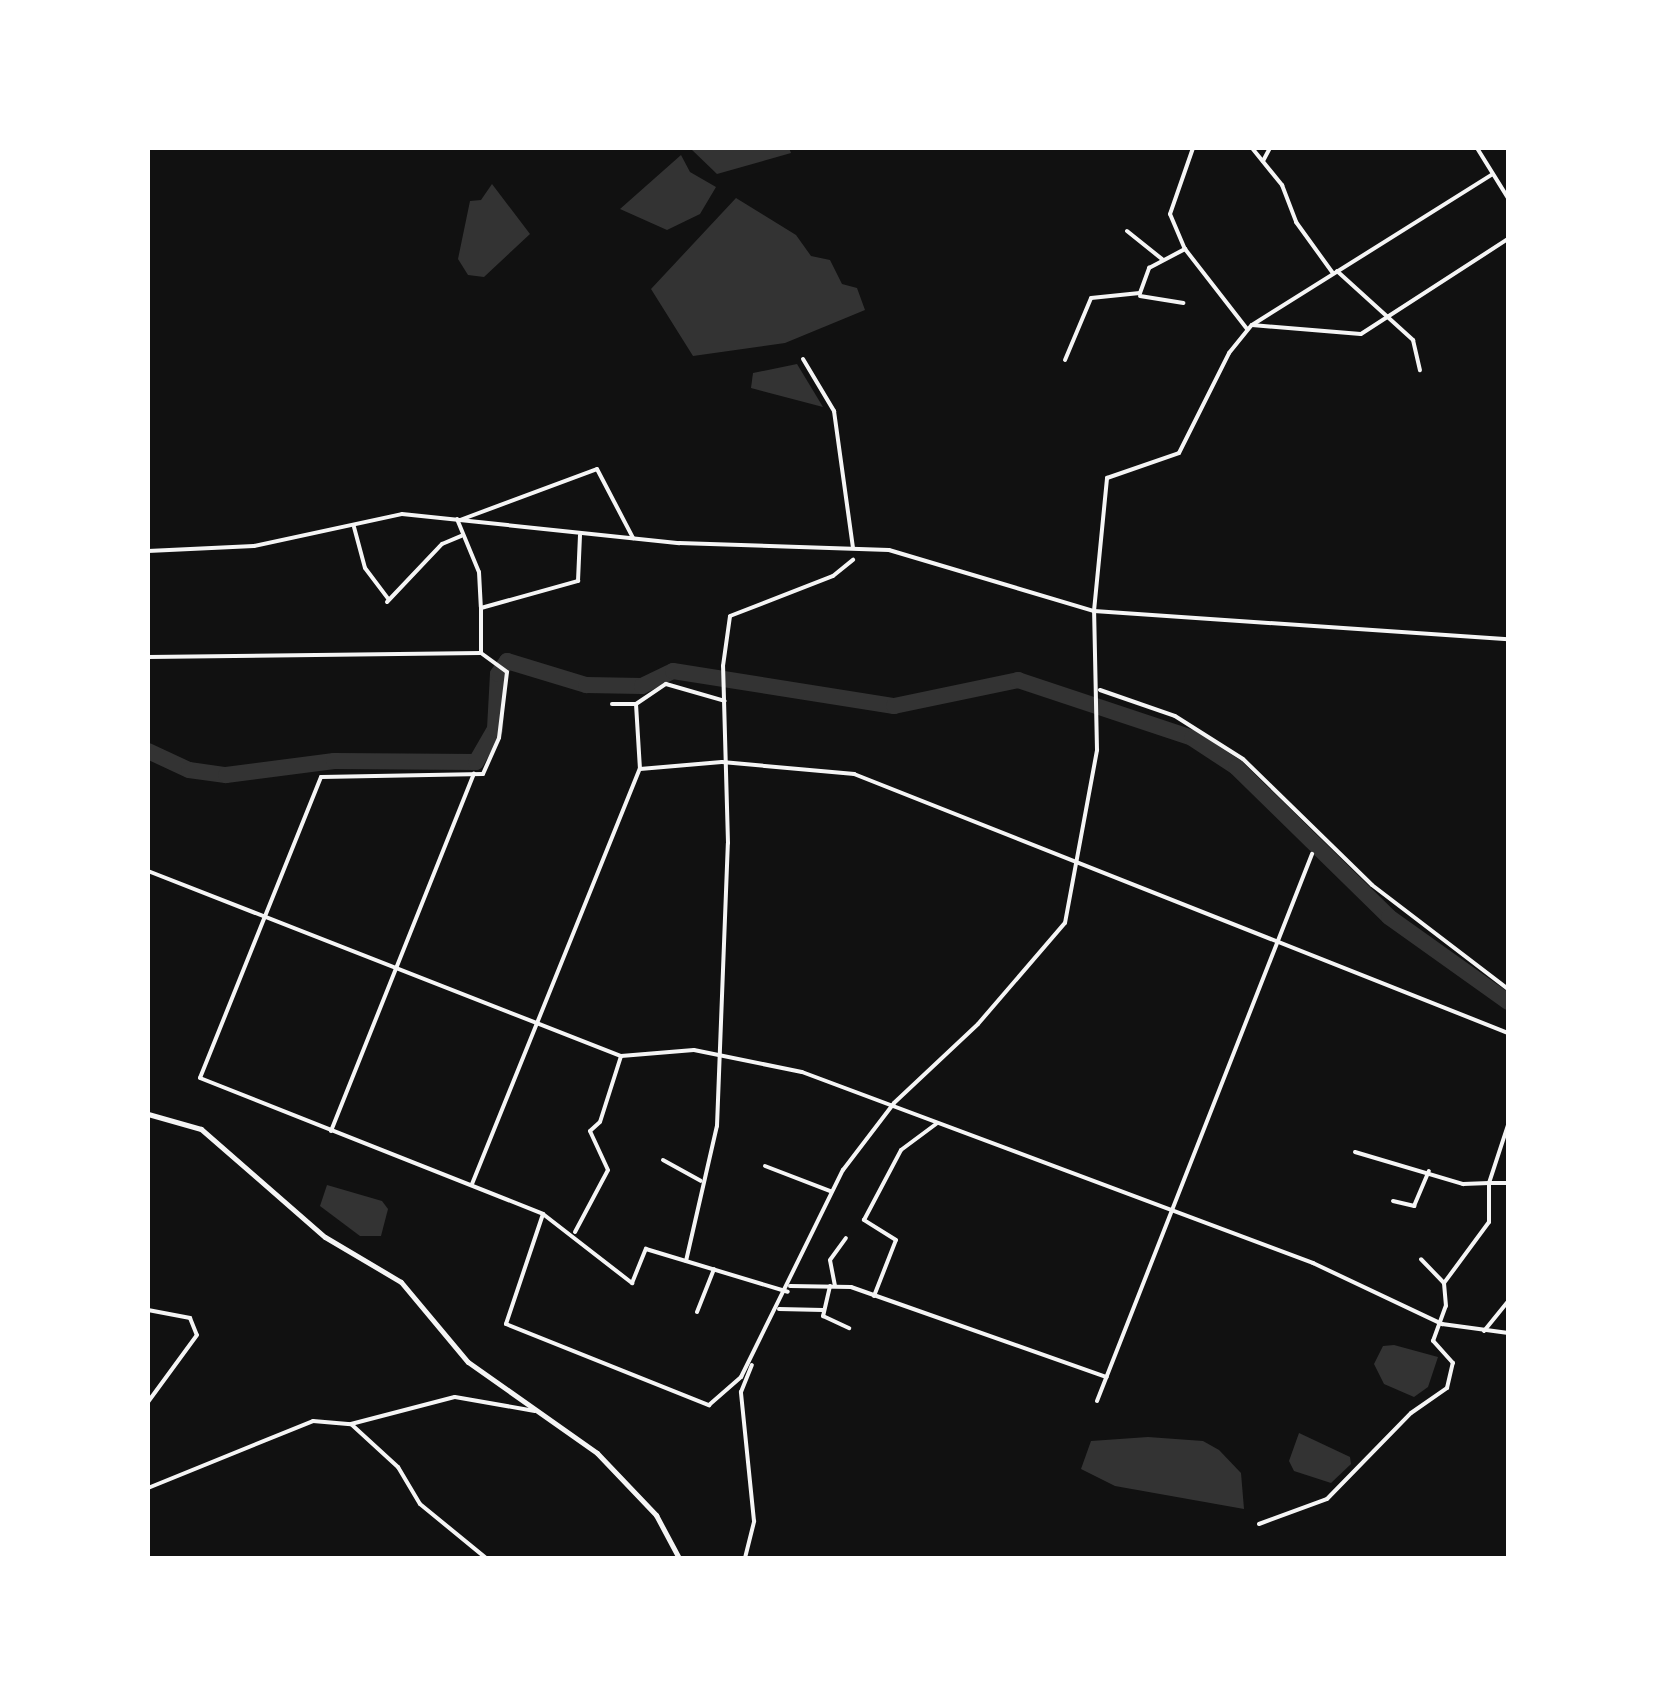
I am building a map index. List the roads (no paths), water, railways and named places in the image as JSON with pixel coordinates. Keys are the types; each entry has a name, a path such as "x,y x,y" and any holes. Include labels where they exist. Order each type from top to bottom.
{"main road":[{"path":"148,1114 201,1129 325,1237 401,1282 468,1362 597,1453 639,1494 679,1558"}],"street":[{"path":"1193,148 1170,214 1185,249 1250,327 1351,337 1508,239"},
{"path":"1252,148 1335,272 1380,317 1417,345 1420,370"},
{"path":"1263,161 1270,148"},
{"path":"1477,148 1508,198"},
{"path":"745,1558 754,1521 741,1392 754,1356 789,1289 830,1191 894,1103 1056,941 1098,723 1100,693 1094,611 1107,478 1179,453 1250,327 1493,174"},
{"path":"1127,231 1162,259"},
{"path":"1065,360 1091,298 1140,293 1149,268 1185,249"},
{"path":"1140,296 1183,303"},
{"path":"803,359 834,411 853,548"},
{"path":"458,520 599,469 633,538"},
{"path":"148,551 254,546 354,527 402,514 633,538 906,552 1094,611 1508,639"},
{"path":"458,520 461,536 479,572 481,653"},
{"path":"354,527 365,568 387,600 442,544 461,536"},
{"path":"481,608 578,581 580,534"},
{"path":"686,1261 701,1181 717,1126 728,843 722,762 730,616 820,582 853,560"},
{"path":"148,657 481,653 507,672 505,713 483,774 321,777 200,1078 543,1214 575,1232 632,1283 646,1249 789,1289 833,1286 874,1296 1107,1377"},
{"path":"612,704 636,704 659,684 725,701"},
{"path":"1100,693 1175,716 1222,744 1372,885 1508,989"},
{"path":"472,1184 640,769 636,704"},
{"path":"640,769 722,762 854,774 1279,938 1508,1033"},
{"path":"331,1131 474,774"},
{"path":"1097,1401 1312,854"},
{"path":"148,871 621,1056 719,1053 894,1103 937,1124 984,1134 1174,1210 1442,1324 1508,1333"},
{"path":"575,1232 608,1170 590,1131 600,1122 621,1056"},
{"path":"874,1296 896,1240 864,1220 901,1150 937,1124"},
{"path":"1259,1524 1327,1499 1411,1413 1447,1388 1453,1363 1433,1341 1442,1324 1444,1283 1489,1222 1489,1183 1508,1125"},
{"path":"1355,1152 1429,1171 1489,1183 1508,1183"},
{"path":"663,1160 701,1181"},
{"path":"765,1166 830,1191"},
{"path":"1393,1201 1414,1206 1429,1171"},
{"path":"543,1214 506,1324 709,1405 754,1356"},
{"path":"846,1238 830,1260 833,1286 823,1310 829,1322 849,1328"},
{"path":"1421,1259 1444,1283"},
{"path":"697,1312 714,1269"},
{"path":"1484,1331 1508,1301"},
{"path":"779,1309 823,1310"},
{"path":"148,1310 190,1318 197,1335 148,1402"},
{"path":"148,1488 313,1421 351,1424 455,1397 538,1412"},
{"path":"351,1424 398,1467 420,1504 486,1558"}],"waterway":[{"path":"148,751 189,770 226,775 334,761 476,762 495,729 498,674 507,661 586,685 642,686 673,671 894,706 1018,680 1192,738 1236,767 1389,917 1508,1002"}]}
